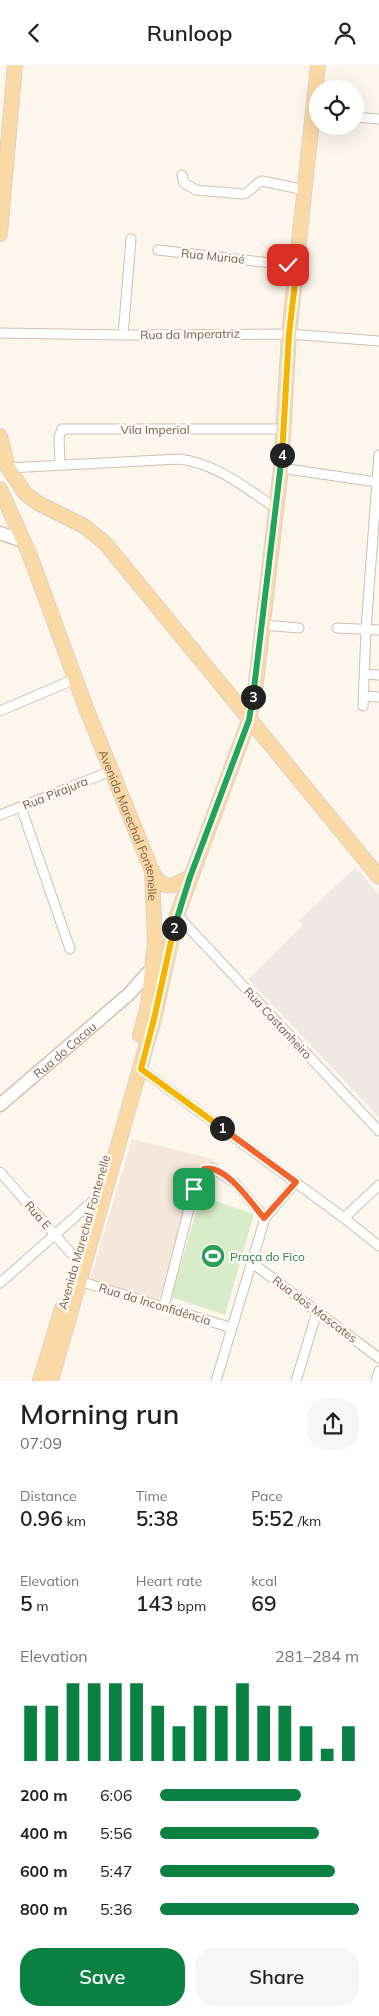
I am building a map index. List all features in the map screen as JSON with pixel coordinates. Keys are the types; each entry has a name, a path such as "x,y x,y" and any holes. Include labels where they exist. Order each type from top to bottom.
{"main road":[{"path":"0,234 3,160 15,65"},
{"name":"Avenida Marechal Fontenelle","path":"317,80 318,65"},
{"name":"Avenida Marechal Fontenelle","path":"51,1381 141,1069 177,915 249,720 255,691 281,468 289,334 312,135"},
{"path":"0,436 10,473 36,502 84,526 105,543 230,698 379,877"},
{"name":"Avenida Marechal Fontenelle","path":"1,497 23,541 46,596 75,679 152,871 155,910 153,967 148,1005 40,1381"},
{"path":"230,698 244,699 255,691"},
{"path":"152,871 156,879 166,886 175,885 190,877"},
{"path":"155,910 159,906 168,905 177,915"}],"street":[{"path":"364,118 379,119"},
{"path":"182,175 184,183 196,190 246,194 257,182 262,181 305,190"},
{"path":"123,335 131,239"},
{"name":"Rua Muriaé","path":"158,250 297,266"},
{"name":"Rua da Imperatriz","path":"0,333 123,335 289,334 379,341"},
{"name":"Vila Imperial","path":"60,464 59,437 62,429 284,429"},
{"path":"363,705 366,629 379,455"},
{"path":"10,473 60,464 191,460 208,465 276,508"},
{"path":"281,468 376,482"},
{"path":"0,533 23,541"},
{"path":"262,625 299,628"},
{"path":"337,628 379,630"},
{"path":"365,674 379,675"},
{"path":"0,711 75,679"},
{"path":"364,696 379,697"},
{"name":"Rua Pirajura","path":"0,815 111,771"},
{"path":"21,807 70,949"},
{"name":"Rua Castanheiro","path":"177,915 379,1131"},
{"name":"Rua do Cacau","path":"0,1105 129,994 153,967"},
{"path":"129,994 138,996 148,1005"},
{"path":"141,1069 296,1182 379,1246"},
{"path":"164,1306 194,1189 201,1172 213,1168 226,1175 264,1218"},
{"name":"Rua E","path":"0,1172 76,1259"},
{"path":"216,1381 264,1218 296,1182"},
{"path":"344,1218 379,1185"},
{"path":"0,1283 93,1201"},
{"name":"Rua dos Mascates","path":"251,1262 279,1281 316,1312 379,1358"},
{"name":"Rua da Inconfidência","path":"79,1281 232,1328"},
{"path":"296,1381 316,1312"},
{"path":"376,1381 379,1371"}],"shaded area":[{"path":"356,867 379,895 379,1117 248,979 303,925 299,920"},
{"path":"132,1139 213,1159 214,1164 198,1167 168,1282 161,1297 145,1299 89,1283"}],"green space":[{"name":"Praça do Fico","path":"201,1196 254,1214 225,1315 171,1297"}],"place":[{"name":"Praça do Fico","path":"213,1256"}],"route":[{"path":"194,1189 198,1177 204,1169 213,1168 218,1170 236,1184 264,1218 296,1182 141,1069 177,915 249,720 255,691 281,468 289,334 297,266 288,265"}]}
